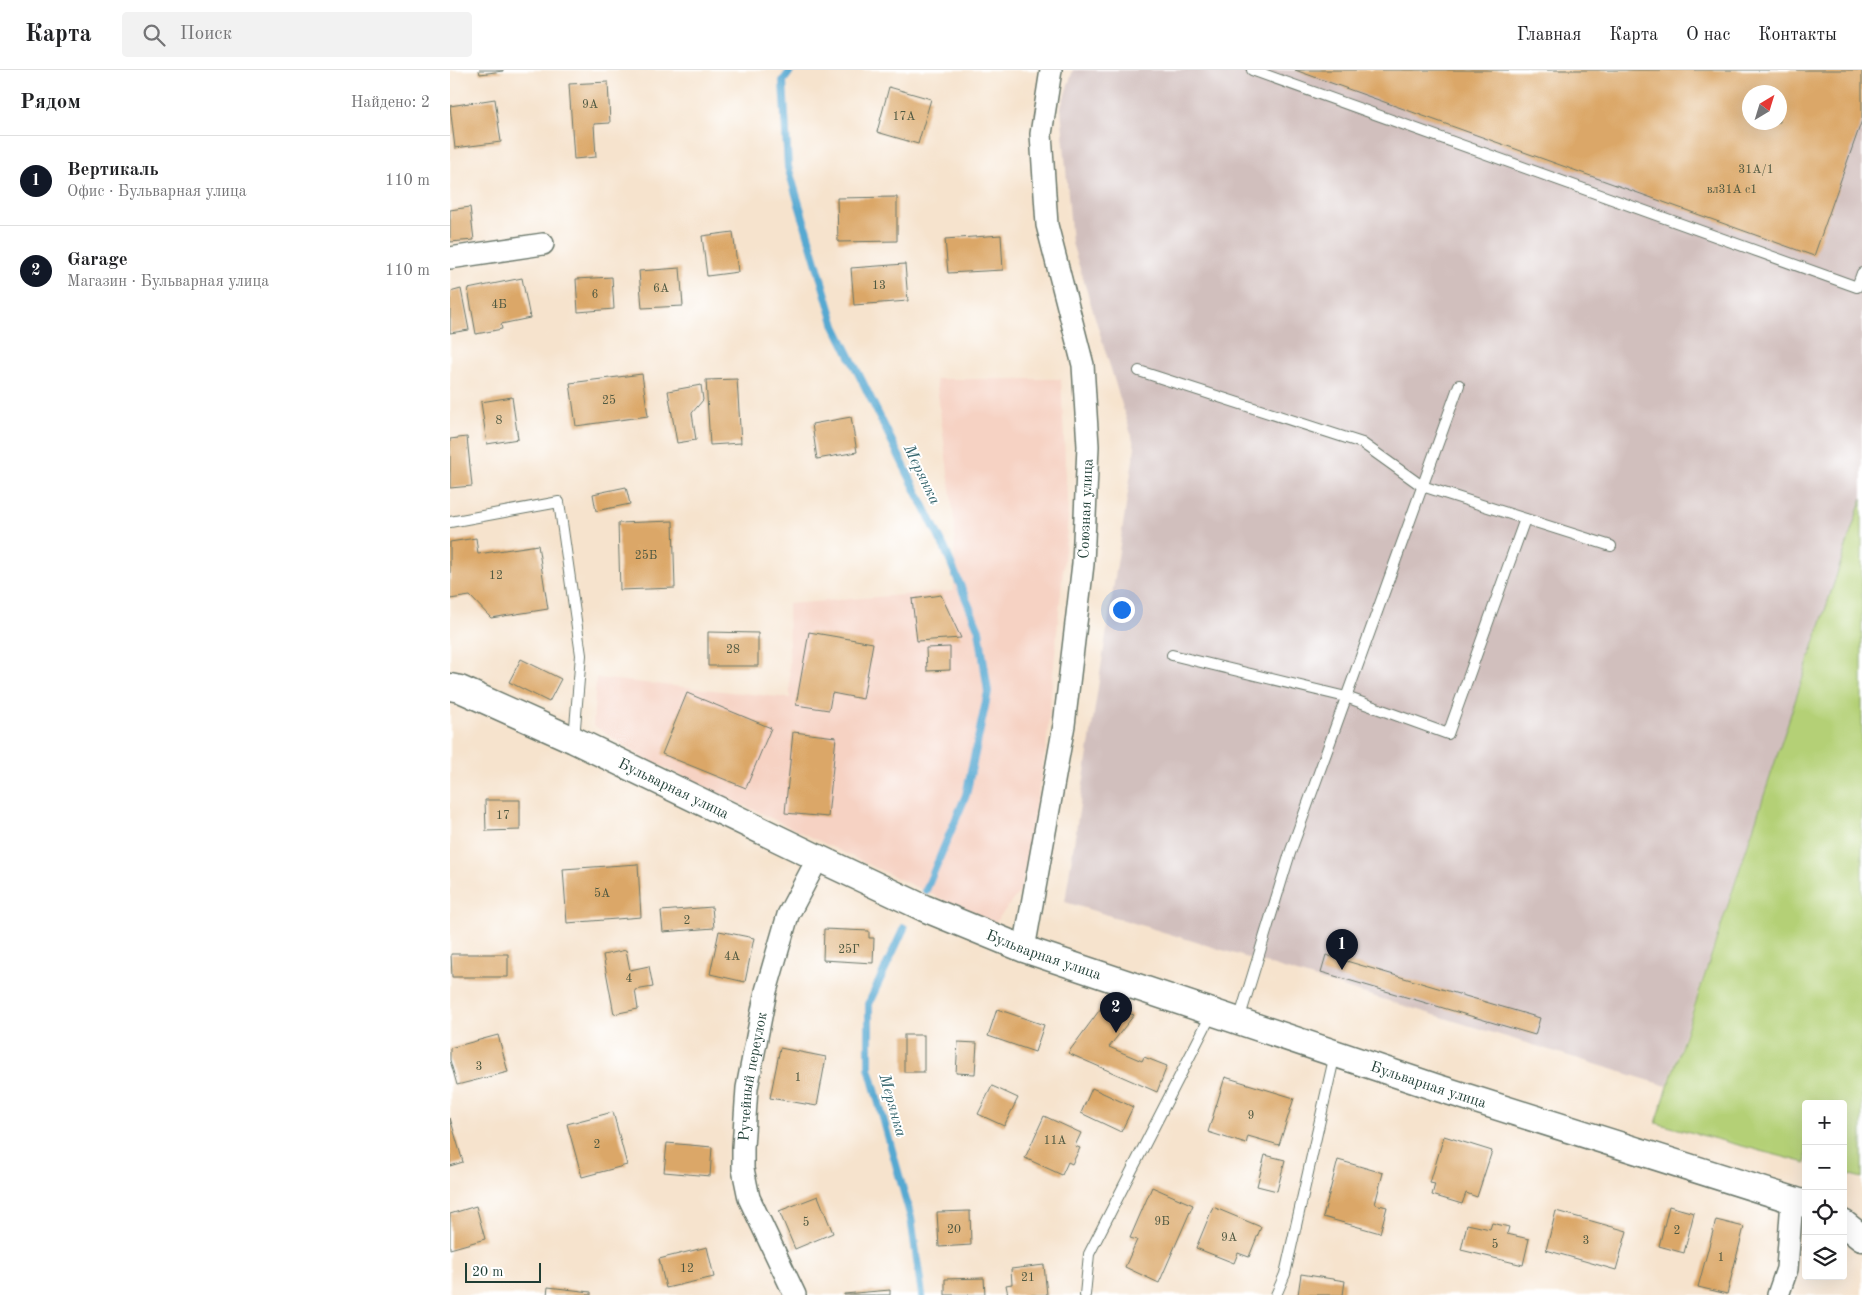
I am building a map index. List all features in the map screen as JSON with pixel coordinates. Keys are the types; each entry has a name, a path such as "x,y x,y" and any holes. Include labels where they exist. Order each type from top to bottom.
{"street":[{"name":"Союзная улица","path":"1024,949 1064,725 1083,564 1088,446 1083,365 1047,225 1041,134 1051,70"},
{"path":"450,258 543,244"},
{"name":"Бульварная улица","path":"450,687 460,689 574,740 924,908 1024,949 1435,1087 1799,1202"},
{"name":"Ручейный переулок","path":"795,1295 749,1198 744,1169 743,1147 747,1088 766,991 788,914 818,858"},
{"path":"1778,1295 1787,1269 1799,1202"},
{"path":"1847,1213 1862,1215"},
{"path":"1847,1226 1862,1238"}],"lane":[{"path":"1252,70 1857,287 1862,272"},
{"path":"1139,371 1362,443 1422,486 1611,546"},
{"path":"1239,1021 1290,853 1459,385"},
{"path":"450,522 559,502 581,655 574,740"},
{"path":"1172,654 1346,697 1448,734 1525,519"},
{"path":"1085,1295 1089,1254 1213,1012"},
{"path":"1276,1295 1285,1274 1335,1054"}],"shaded area":[{"path":"1073,70 1862,70 1862,498 1667,1086 1065,902 1135,447 1072,243 1061,107"},
{"path":"936,379 1061,379 1068,518 1046,748 1021,890 994,924 642,757 593,725 596,678 790,698 788,604 954,591 955,527"}],"green space":[{"path":"1862,498 1862,1178 1847,1174 1847,1100 1802,1100 1802,1162 1656,1123"}],"building":[{"path":"479,70 503,70 503,71 480,74"},
{"path":"1295,70 1862,70 1862,120 1814,256"},
{"path":"608,82 610,123 594,124 596,157 574,159 569,84"},
{"path":"889,87 931,99 918,144 877,132"},
{"path":"495,99 501,142 455,148 450,106"},
{"path":"897,197 897,241 838,242 837,198"},
{"path":"470,207 474,240 450,242 450,210"},
{"path":"733,232 738,272 707,276 702,236"},
{"path":"1001,235 1003,270 948,273 945,239"},
{"path":"905,264 908,301 854,305 851,268"},
{"path":"680,268 683,306 642,308 639,271"},
{"path":"612,277 614,309 578,312 576,279"},
{"path":"522,278 530,318 501,324 502,329 476,334 468,289"},
{"path":"461,289 469,330 450,333 450,292"},
{"path":"642,374 648,416 576,426 570,383"},
{"path":"737,379 741,443 710,445 706,380"},
{"path":"701,385 703,400 692,413 696,440 677,443 668,391"},
{"path":"512,397 518,439 487,444 481,402"},
{"path":"851,417 857,452 817,459 812,424"},
{"path":"467,437 472,486 450,488 450,439"},
{"path":"626,487 630,504 596,511 593,494"},
{"path":"673,521 675,588 620,590 618,523"},
{"path":"476,538 478,554 538,545 548,609 491,618 470,596 450,599 450,542"},
{"path":"941,595 961,638 917,641 912,599"},
{"path":"708,632 758,633 758,666 708,666"},
{"path":"809,632 873,643 863,699 832,693 829,710 796,705"},
{"path":"950,647 950,670 927,671 926,648"},
{"path":"521,659 561,679 549,702 509,682"},
{"path":"687,693 771,728 746,788 662,754"},
{"path":"793,732 836,737 828,817 785,813"},
{"path":"485,800 520,800 520,830 486,831"},
{"path":"638,864 641,917 567,923 563,869"},
{"path":"712,907 714,928 663,932 661,911"},
{"path":"824,929 869,931 869,938 874,938 873,963 823,960"},
{"path":"719,931 754,938 745,982 710,974"},
{"path":"626,950 630,970 649,966 653,987 635,990 638,1009 614,1014 603,955"},
{"path":"451,954 508,954 508,977 452,977"},
{"path":"1326,955 1540,1018 1535,1035 1321,972"},
{"path":"1104,1004 1134,1015 1109,1047 1142,1061 1144,1057 1167,1066 1157,1092 1068,1053"},
{"path":"997,1009 1044,1025 1035,1052 988,1036"},
{"path":"498,1035 508,1072 457,1085 450,1060 450,1048"},
{"path":"904,1035 924,1035 924,1072 904,1072"},
{"path":"958,1042 977,1043 975,1074 956,1073"},
{"path":"780,1048 826,1057 817,1106 770,1098"},
{"path":"1225,1077 1294,1098 1279,1145 1248,1136 1246,1144 1208,1132"},
{"path":"992,1086 1018,1098 1004,1126 978,1114"},
{"path":"1092,1088 1133,1107 1121,1132 1081,1113"},
{"path":"613,1112 627,1165 582,1177 567,1124"},
{"path":"1044,1116 1081,1133 1075,1146 1080,1148 1072,1164 1068,1162 1062,1175 1025,1158"},
{"path":"450,1118 463,1162 450,1166"},
{"path":"1444,1136 1492,1151 1477,1197 1466,1193 1462,1204 1432,1195 1435,1184 1430,1183"},
{"path":"667,1143 712,1147 710,1176 664,1172"},
{"path":"1265,1155 1285,1160 1277,1191 1257,1186"},
{"path":"1338,1160 1383,1173 1375,1204 1387,1207 1380,1233 1323,1217"},
{"path":"1152,1187 1193,1205 1159,1283 1125,1267 1137,1240 1130,1238"},
{"path":"818,1196 833,1233 795,1249 779,1211"},
{"path":"476,1206 485,1239 450,1249 450,1214"},
{"path":"1669,1206 1694,1213 1684,1253 1659,1246"},
{"path":"1213,1207 1261,1227 1249,1257 1238,1253 1234,1263 1196,1248"},
{"path":"970,1211 971,1245 939,1247 937,1212"},
{"path":"1556,1211 1627,1231 1616,1270 1546,1250"},
{"path":"1716,1220 1744,1227 1727,1294 1698,1287"},
{"path":"1492,1223 1509,1227 1507,1234 1529,1239 1523,1265 1461,1250 1467,1224 1490,1229"},
{"path":"707,1247 714,1277 666,1288 659,1259"},
{"path":"1044,1265 1047,1295 1008,1295 1006,1285 1012,1284 1011,1269"},
{"path":"1301,1274 1345,1281 1343,1295 1298,1295"},
{"path":"984,1278 985,1295 945,1295 945,1279"},
{"path":"548,1287 591,1292 591,1295 547,1295"},
{"path":"890,1290 890,1295 844,1295 844,1294"}],"waterway":[{"name":"Мерянка","path":"791,70 783,81 788,167 835,326 945,549 979,630 988,692 966,795 926,890"},
{"name":"Мерянка","path":"904,928 869,1003 869,1068 911,1218 922,1295"}],"place":[{"name":"Вертикаль","path":"1342,970"},
{"name":"Garage","path":"1116,1033"}]}
